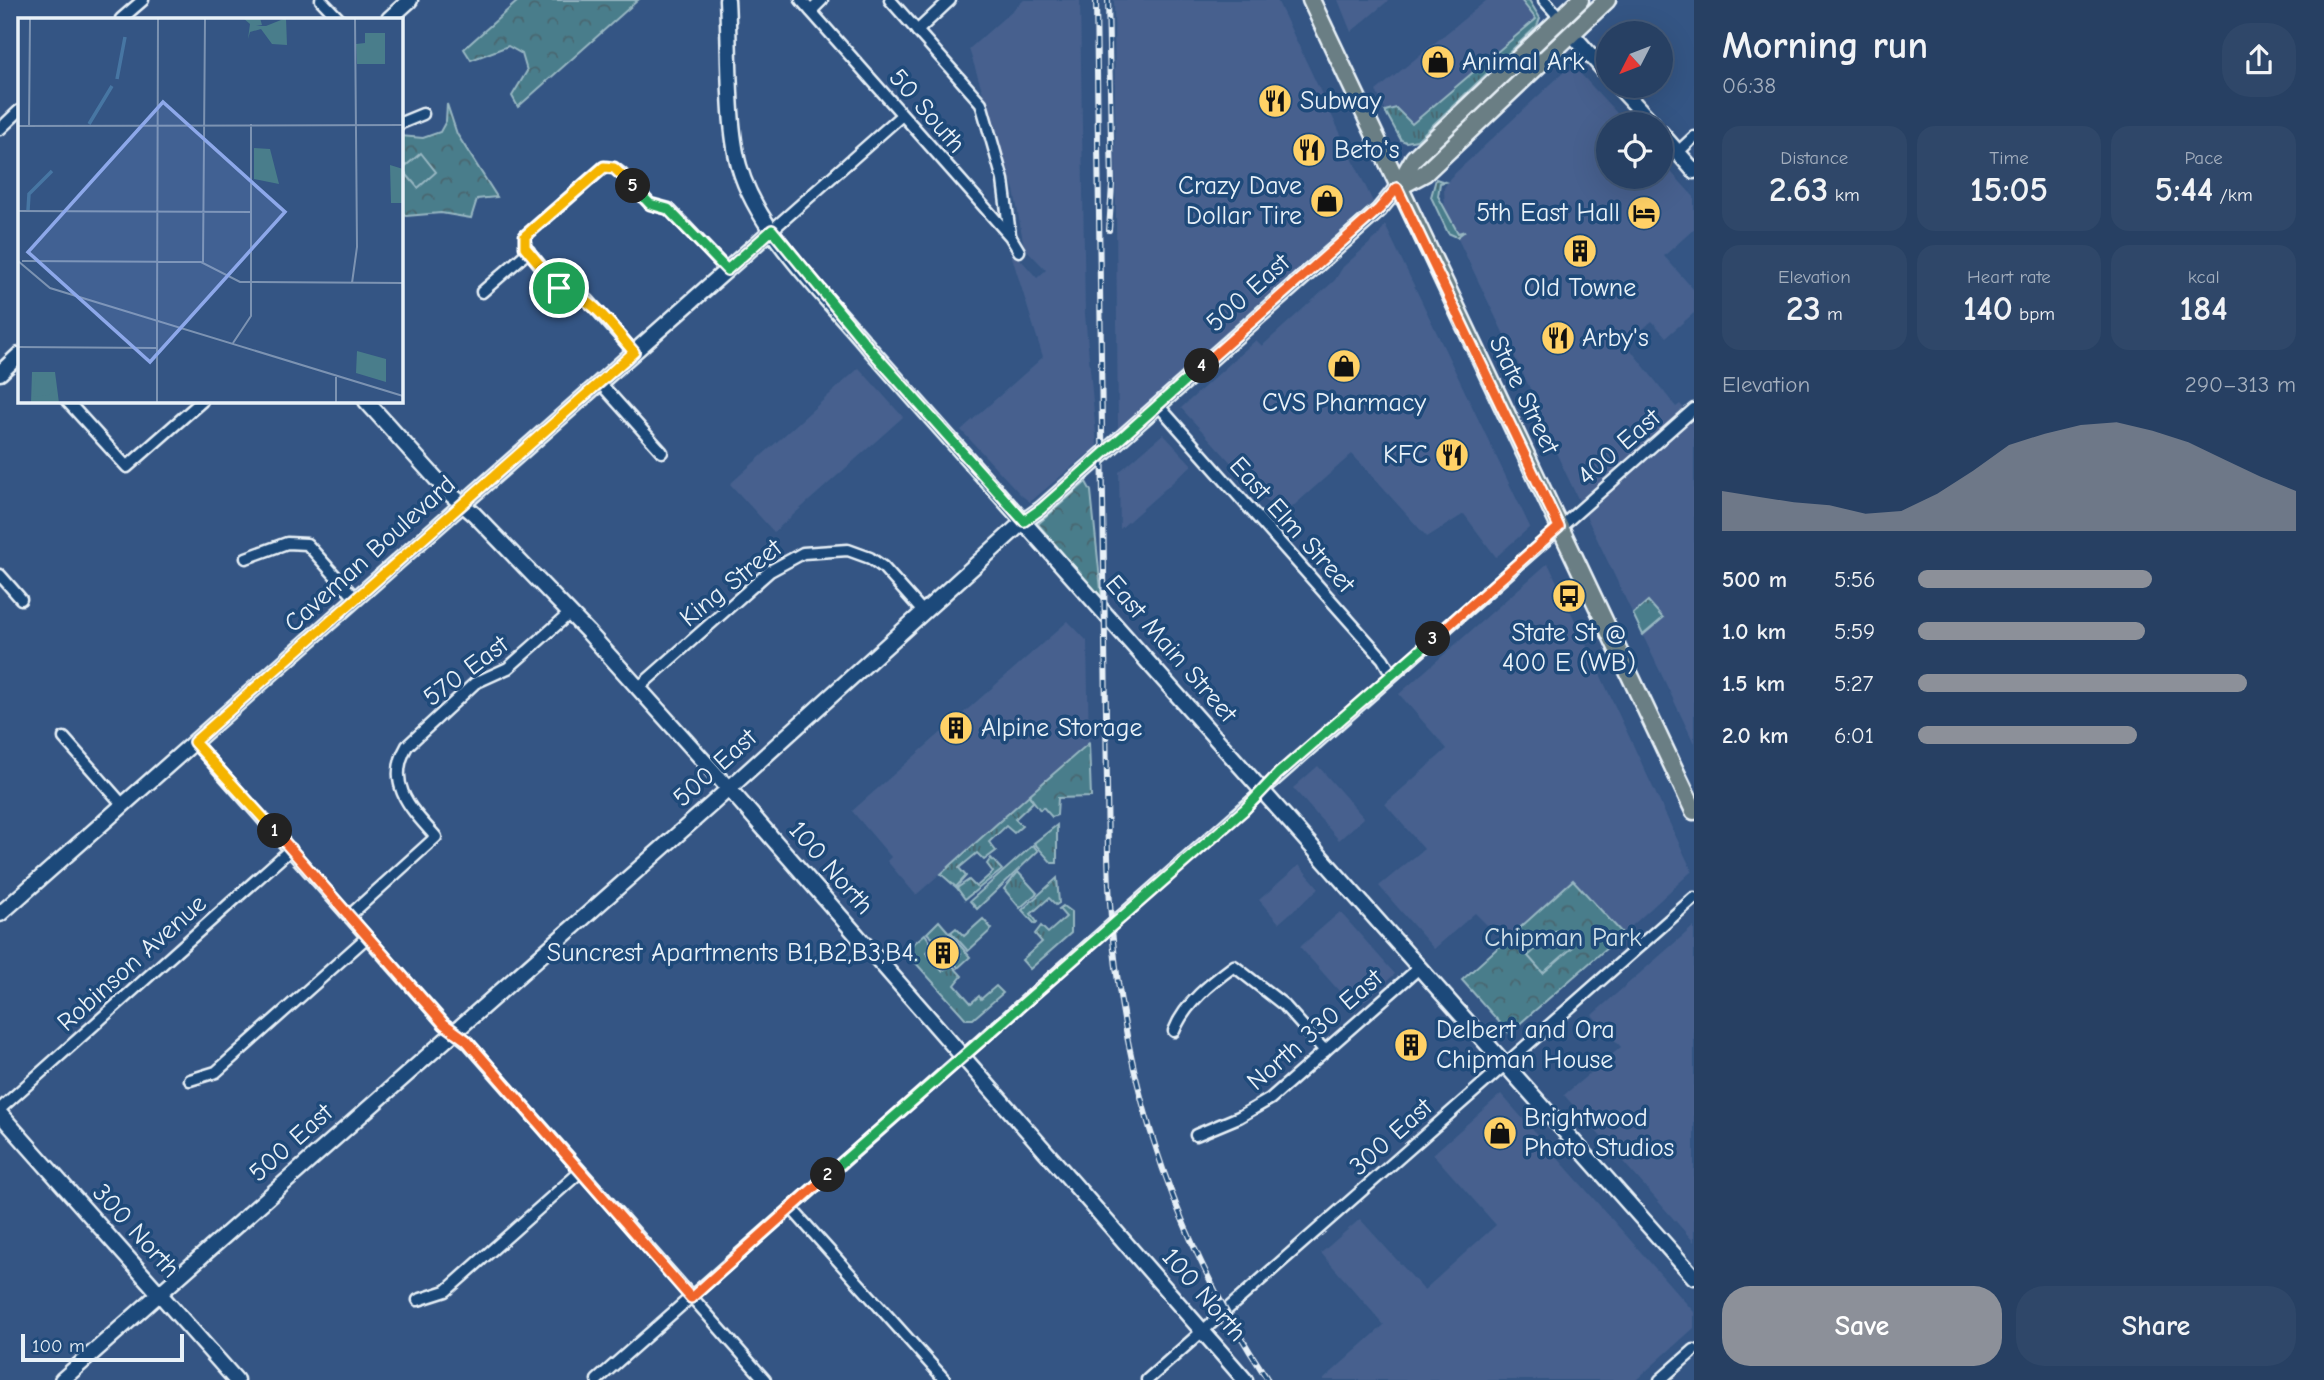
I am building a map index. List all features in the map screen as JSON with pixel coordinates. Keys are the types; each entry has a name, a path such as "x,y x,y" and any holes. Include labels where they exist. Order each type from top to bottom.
{"main road":[{"name":"State Street","path":"1311,0 1397,188 1694,811"},
{"name":"500 East","path":"1397,188 1417,155 1580,0"},
{"name":"500 East","path":"1397,188 1425,173 1607,0"}],"street":[{"path":"122,18 143,0"},
{"path":"321,0 338,18"},
{"path":"390,18 410,0"},
{"name":"East Main Street","path":"727,0 735,148 745,183 772,230 870,349 1694,1277"},
{"name":"50 South","path":"801,0 1010,236 1019,251"},
{"path":"811,11 822,0"},
{"path":"890,0 981,103 1003,180 1010,236"},
{"path":"917,31 950,0"},
{"path":"1544,0 1561,19"},
{"path":"1572,34 1596,61"},
{"path":"1629,98 1642,112"},
{"path":"0,129 18,112"},
{"path":"402,123 423,114"},
{"path":"772,230 902,115"},
{"path":"1678,152 1694,137"},
{"path":"1673,146 1694,171"},
{"path":"634,352 588,300 577,292 559,288 527,249 525,236 604,167 614,168 650,204 668,209 727,270"},
{"name":"500 East","path":"62,1380 728,789 1024,521 1379,209 1397,188"},
{"name":"Caveman Boulevard","path":"0,914 772,230"},
{"path":"482,292 527,249"},
{"path":"0,373 18,356"},
{"path":"600,383 662,452"},
{"path":"68,402 127,467 201,402"},
{"name":"100 North","path":"367,402 447,492 463,504 570,613 638,688 1245,1380"},
{"name":"East Elm Street","path":"1158,405 1383,659 1392,675"},
{"name":"400 East","path":"597,1380 1694,410"},
{"path":"246,558 287,544 307,544 356,599"},
{"name":"King Street","path":"638,688 770,571 803,553 848,550 870,558 883,567 924,613"},
{"path":"0,575 21,599"},
{"name":"570 East","path":"350,915 436,838 403,797 398,770 401,757 416,737 475,684 508,668 570,613"},
{"path":"64,738 122,805"},
{"path":"194,742 350,915 366,938 467,1042 765,1380"},
{"name":"Robinson Avenue","path":"0,1112 291,849"},
{"name":"300 East","path":"1147,1380 1694,898"},
{"path":"191,1080 216,1072 366,938"},
{"path":"1174,1031 1180,1016 1190,1004 1234,965 1274,996 1325,1051"},
{"name":"North 330 East","path":"1196,1135 1256,1109 1419,968"},
{"name":"300 North","path":"0,1112 236,1380"},
{"path":"418,1300 446,1291 580,1172"},
{"path":"791,1208 945,1380"},
{"path":"1660,1380 1694,1349"}],"shaded area":[{"path":"1024,0 1080,0 1085,314 1097,446 1030,502 961,430 1043,357 1011,254 1014,252 1037,278 1046,270 1024,247 1014,190 969,49"},
{"path":"1114,0 1277,0 1373,202 1118,429"},
{"path":"1338,0 1389,0 1351,32"},
{"path":"1487,0 1529,0 1539,14 1539,23 1417,140 1401,140 1376,91"},
{"path":"1565,71 1578,71 1596,90 1596,98 1603,98 1616,112 1596,112 1596,189 1673,189 1673,174 1694,197 1694,229 1664,256 1694,290 1694,313 1666,337 1652,321 1626,344 1676,407 1680,404 1694,419 1694,743 1445,212 1444,188 1450,178"},
{"path":"1385,225 1530,527 1496,557 1464,514 1427,537 1352,454 1281,517 1181,408 1256,340 1262,346 1335,280 1343,267 1379,235"},
{"path":"859,368 903,417 774,532 730,484"},
{"path":"1163,434 1192,465 1120,529 1119,472"},
{"path":"1548,563 1692,871 1623,934 1573,880 1504,942 1475,913 1434,949 1379,886 1424,849 1385,804 1447,749 1399,694"},
{"path":"1068,621 1087,641 1089,743 916,895 887,861 891,857 852,811"},
{"path":"1318,766 1364,818 1339,840 1293,788"},
{"path":"1299,865 1319,888 1279,923 1259,900"},
{"path":"1340,912 1395,974 1355,1009 1300,947"},
{"path":"1694,926 1694,1242 1564,1095 1621,1047 1592,1015"},
{"path":"1501,1094 1694,1312 1694,1328 1636,1380 1323,1380 1384,1325 1321,1253 1360,1219 1424,1290 1496,1225 1433,1154"}],"green space":[{"path":"519,0 638,0 518,107 512,96 527,71 522,54 508,46 471,60 464,49"},
{"path":"1521,0 1529,0 1540,18 1537,26 1417,140 1401,140 1385,111 1396,108 1412,124 1536,19"},
{"path":"447,104 457,134 497,197 477,199 471,218 441,213 406,216 402,212 402,136 423,138 440,132 446,121"},
{"path":"421,153 436,172 418,188 402,169"},
{"path":"1436,179 1445,182 1440,183 1438,196 1458,233 1465,231 1457,237 1448,233 1431,197"},
{"path":"1086,482 1091,491 1102,600 1038,524"},
{"path":"1648,601 1663,618 1643,635 1633,614"},
{"path":"1089,743 1091,797 1058,798 1057,815 1052,817 1043,807 1040,810 1029,795"},
{"path":"1029,795 1033,802 1015,819 1022,826 1014,833 1006,826 989,842 996,851 984,860 977,853 959,868 966,876 956,887 941,874"},
{"path":"1057,825 1057,863 1052,863 1034,843"},
{"path":"1033,845 1038,851 977,909 970,901"},
{"path":"991,858 1002,870 965,899 957,888 969,880 976,887 993,872 987,864"},
{"path":"1018,872 1037,893 1020,908 1004,889"},
{"path":"1057,878 1059,903 1056,905 1049,898 1031,914 1037,922 1035,924 1022,910"},
{"name":"Chipman Park","path":"1573,880 1623,934 1509,1033 1462,980"},
{"path":"1063,906 1071,912 1071,933 1030,969 1022,960 1042,942 1035,934 1041,926 1048,933 1066,917 1059,909"},
{"path":"983,919 992,929 968,951 951,932 956,928 964,936"},
{"path":"939,921 970,957 958,968 954,961 961,954 945,936 937,942 927,933"},
{"path":"1556,931 1572,948 1543,973 1528,956"},
{"path":"925,934 933,946 926,952 942,971 952,965 962,976 955,985 971,1003 979,996 981,999 996,986 1003,993 973,1019 966,1019 905,951"}],"railway":[{"path":"1096,0 1108,856 1120,995 1150,1130 1172,1195 1199,1258 1231,1320 1268,1380"},
{"path":"1108,0 1112,185 1109,230"}],"place":[{"name":"Animal Ark","path":"1438,62"},
{"name":"Subway","path":"1275,101"},
{"name":"Beto's","path":"1309,150"},
{"name":"Crazy Dave Dollar Tire","path":"1327,201"},
{"name":"5th East Hall","path":"1644,213"},
{"name":"Old Towne","path":"1580,251"},
{"name":"Arby's","path":"1558,338"},
{"name":"CVS Pharmacy","path":"1344,366"},
{"name":"KFC","path":"1452,455"},
{"name":"State St @ 400 E (WB)","path":"1569,596"},
{"name":"Alpine Storage","path":"956,728"},
{"name":"Suncrest Apartments B1,B2,B3,B4.","path":"943,953"},
{"name":"Delbert and Ora Chipman House","path":"1411,1045"},
{"name":"Brightwood Photo Studios","path":"1500,1133"}],"route":[{"path":"604,167 614,168 622,174 650,204 668,209 727,270 772,230 870,349 1024,521 1041,509 1379,209 1397,188 1559,527 1278,774 1244,810 962,1055 691,1298 467,1042 444,1024 366,938 333,895 194,742 634,352 588,300 577,292 559,288 525,247 525,236 604,167"}]}
